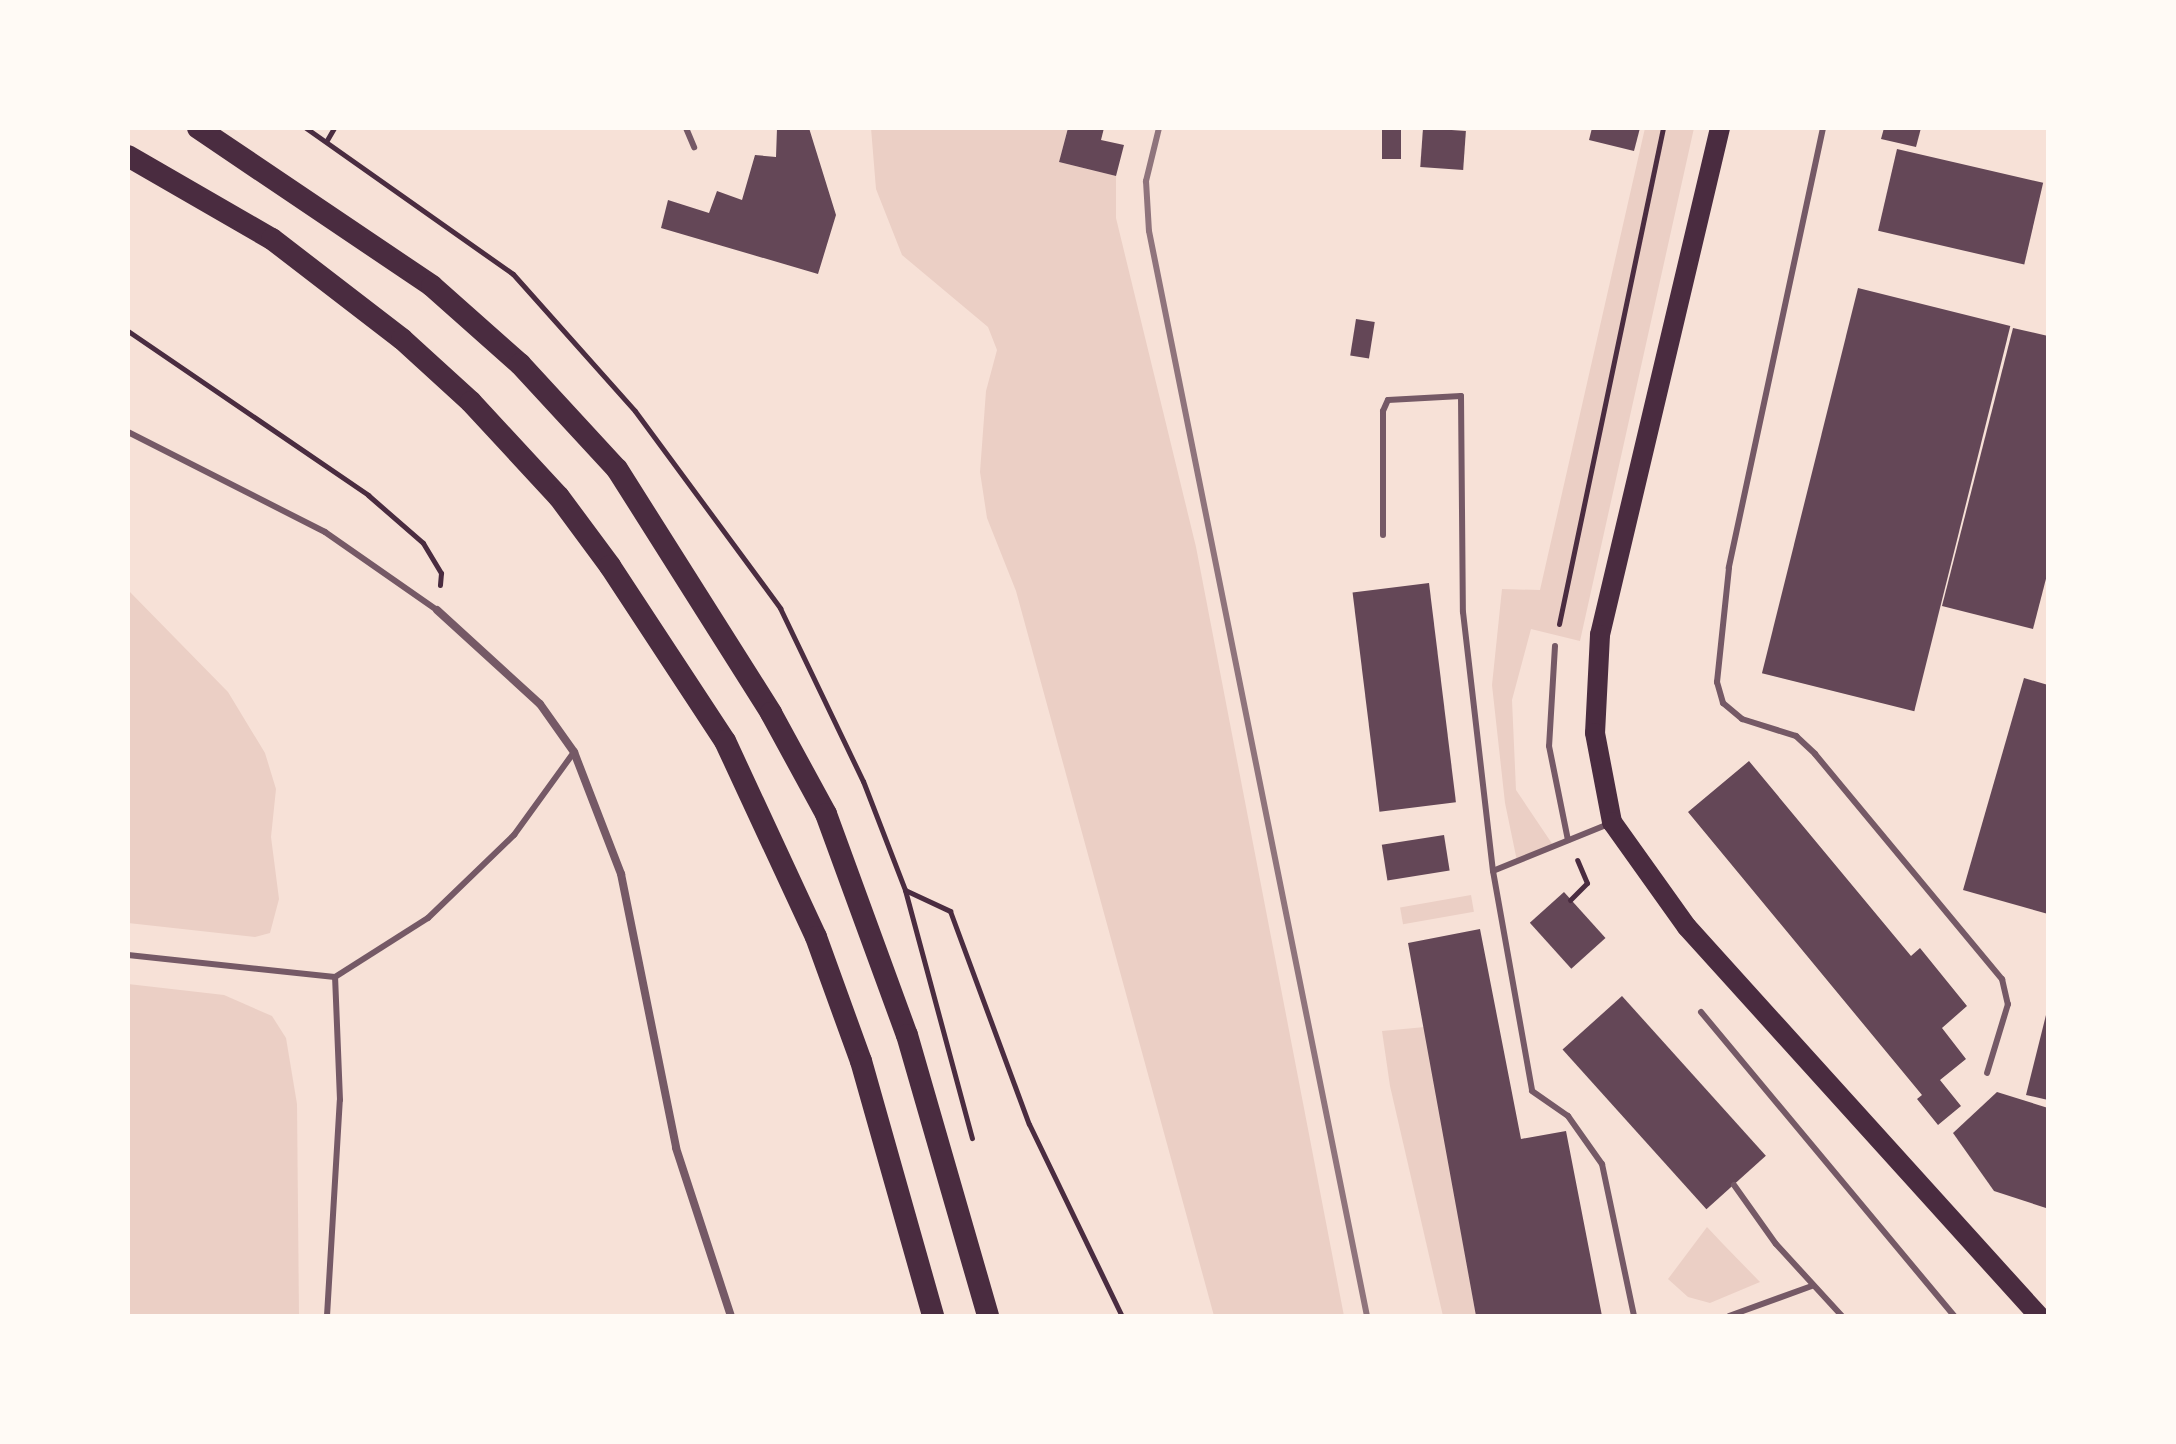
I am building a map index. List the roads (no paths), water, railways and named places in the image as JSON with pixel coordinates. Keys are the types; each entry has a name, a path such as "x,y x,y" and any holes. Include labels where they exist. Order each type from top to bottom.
{"highway":[{"path":"198,128 432,286 520,364 617,469 771,713 826,814 907,1035 988,1316"},
{"path":"128,156 272,239 402,339 471,402 559,497 610,566 725,741 816,937 861,1061 933,1316"}],"main road":[{"path":"1720,128 1600,635 1595,733 1612,822 1687,927 2038,1315"}],"street":[{"path":"437,610 540,704 574,752 621,874 676,1148 731,1316"}],"lane":[{"path":"686,128 694,147"},
{"path":"1823,128 1729,568 1717,682 1723,703 1742,719 1796,736 1815,754 2002,979 2008,1004 1987,1073"},
{"path":"1383,535 1383,411 1388,400 1461,396 1463,612 1493,871 1532,1091 1568,1116 1602,1164 1634,1316"},
{"path":"128,432 325,532 437,610"},
{"path":"1555,646 1549,746 1568,840"},
{"path":"128,955 335,977 428,918 514,835 574,752"},
{"path":"1493,871 1612,822"},
{"path":"327,1316 340,1100 335,977"},
{"path":"1701,1012 1954,1316"},
{"path":"1734,1185 1812,1286 1842,1316"},
{"path":"1729,1316 1812,1286"}],"railway":[{"path":"1159,128 1146,181 1149,231 1367,1316"}]}
